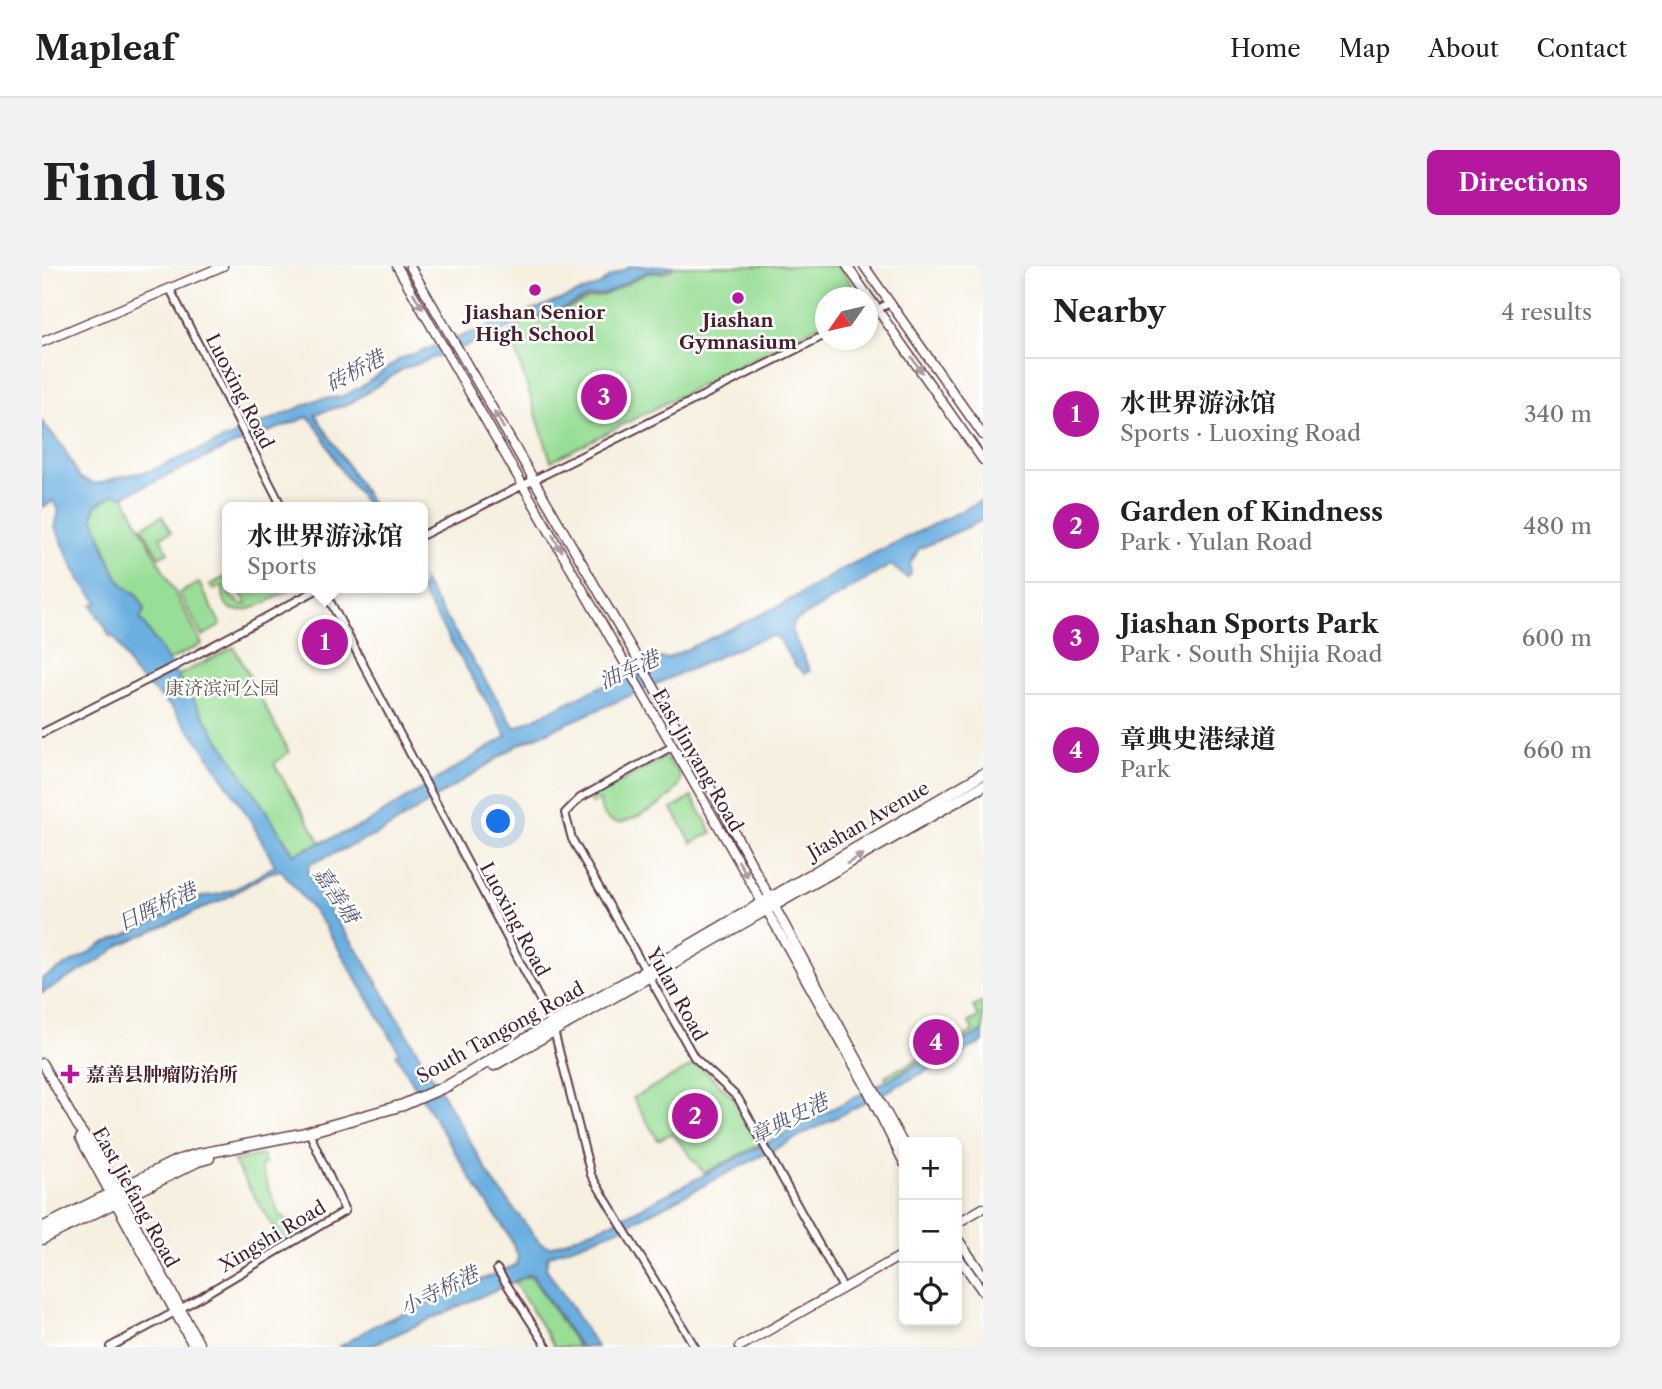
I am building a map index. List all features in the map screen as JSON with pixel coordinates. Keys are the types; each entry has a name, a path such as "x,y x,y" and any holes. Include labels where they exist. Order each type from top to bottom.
{"main road":[{"path":"42,342 223,266"},
{"name":"East Jinyang Road","path":"397,266 524,484 624,664 768,903"},
{"name":"East Jinyang Road","path":"410,266 659,696 768,903 868,1084 899,1151"},
{"path":"846,266 861,287"},
{"path":"864,266 983,435"},
{"path":"878,311 983,460"},
{"name":"Jiashan Avenue","path":"768,903 983,774"},
{"name":"Jiashan Avenue","path":"768,903 983,786"},
{"name":"South Tangong Road","path":"116,1196 174,1162 195,1155 310,1134 405,1107 450,1087 768,903"},
{"name":"East Jiefang Road","path":"42,1063 201,1347"},
{"name":"East Jiefang Road","path":"42,1072 116,1196"},
{"name":"East Jinyang Road","path":"879,1105 899,1137"},
{"path":"42,1228 116,1196"},
{"path":"42,1239 116,1196"},
{"path":"962,1220 983,1208"},
{"path":"962,1245 983,1275"},
{"path":"738,1347 899,1257"},
{"path":"962,1262 983,1292"},
{"name":"East Jiefang Road","path":"178,1310 194,1347"}],"street":[{"name":"Luoxing Road","path":"170,289 279,502"},
{"path":"878,309 890,303"},
{"path":"428,532 815,340"},
{"path":"42,733 312,593"},
{"name":"Luoxing Road","path":"324,593 553,1027 592,1175 695,1347"},
{"name":"Yulan Road","path":"673,746 580,798 565,813 572,839 694,1057 738,1098 843,1288"},
{"name":"Xingshi Road","path":"178,1310 345,1211 310,1134"},
{"path":"497,1269 547,1347"},
{"path":"110,1347 178,1310"}],"green space":[{"path":"678,266 839,266 853,287 815,287 815,327 551,461 510,332 523,322 558,313 587,299 605,295 648,273 664,273"},
{"name":"康济滨河公园","path":"114,494 124,496 202,644 168,661 140,618 129,591 118,580 93,516 96,506"},
{"path":"162,516 171,532 160,537 168,552 159,557 142,527"},
{"path":"222,579 222,586 213,590 210,585"},
{"path":"199,583 221,625 202,636 179,593"},
{"path":"224,593 230,593 242,605 247,604 241,593 283,593 261,605 239,611 230,608 224,600"},
{"name":"康济滨河公园","path":"234,647 289,752 274,764 321,843 294,854 177,676"},
{"path":"668,755 671,759 667,762 678,771 680,780 676,790 655,807 620,823 605,816 600,800 592,805 589,800"},
{"path":"692,797 712,832 692,843 672,809"},
{"path":"983,1002 983,1032 912,1065 887,1081 885,1076 932,1052 928,1038 939,1033 948,1047 973,1031 969,1022 979,1017 973,1007"},
{"path":"697,1063 736,1100 761,1144 704,1173 672,1133 658,1140 633,1098"},
{"path":"262,1155 265,1164 260,1166 280,1216 283,1216 295,1235 282,1242 233,1161"},
{"path":"527,1276 533,1279 578,1347 555,1347 514,1282"}],"water":[{"path":"632,266 674,266 662,271 647,272 605,294 587,297 557,311 523,320 490,337 403,369 349,404 315,414 371,502 364,502 308,417 226,448 124,496 114,494 96,505 93,516 109,560 121,582 136,593 145,609 140,618 294,854 365,824 507,736 422,593 428,593 428,589 515,728 659,658 666,659 781,605 850,565 983,500 983,520 919,549 910,564 911,574 907,578 891,565 794,622 791,630 810,671 805,673 796,666 777,637 769,636 745,645 520,744 382,832 310,864 308,869 319,894 361,955 493,1181 540,1243 550,1247 613,1222 983,1031 983,1042 619,1229 548,1256 546,1268 597,1347 580,1347 531,1274 368,1347 339,1347 376,1325 516,1265 518,1256 508,1234 396,1055 399,1051 325,926 281,870 269,873 226,898 120,945 102,959 42,993 42,978 104,943 204,896 232,890 275,865 248,816 199,742 171,707 133,672 115,638 109,636 94,609 92,605 98,602 79,579 55,527 59,510 53,501 42,507 42,421 63,447 80,478 96,484 150,471 319,399 341,397 361,387 400,359 600,285 609,277"}],"place":[{"name":"Jiashan Senior High School","path":"535,290"},
{"name":"Jiashan Gymnasium","path":"738,298"},
{"name":"Jiashan Sports Park","path":"604,397"},
{"name":"水世界游泳馆","path":"325,642"},
{"name":"章典史港绿道","path":"936,1042"},
{"name":"嘉善县肿瘤防治所","path":"70,1074"},
{"name":"Garden of Kindness","path":"695,1116"}],"water label":[{"name":"砖桥港","path":"355,371"},
{"name":"油车港","path":"629,670"},
{"name":"嘉善塘","path":"336,895"},
{"name":"日晖桥港","path":"157,907"},
{"name":"章典史港","path":"789,1119"},
{"name":"小寺桥港","path":"439,1291"}]}
